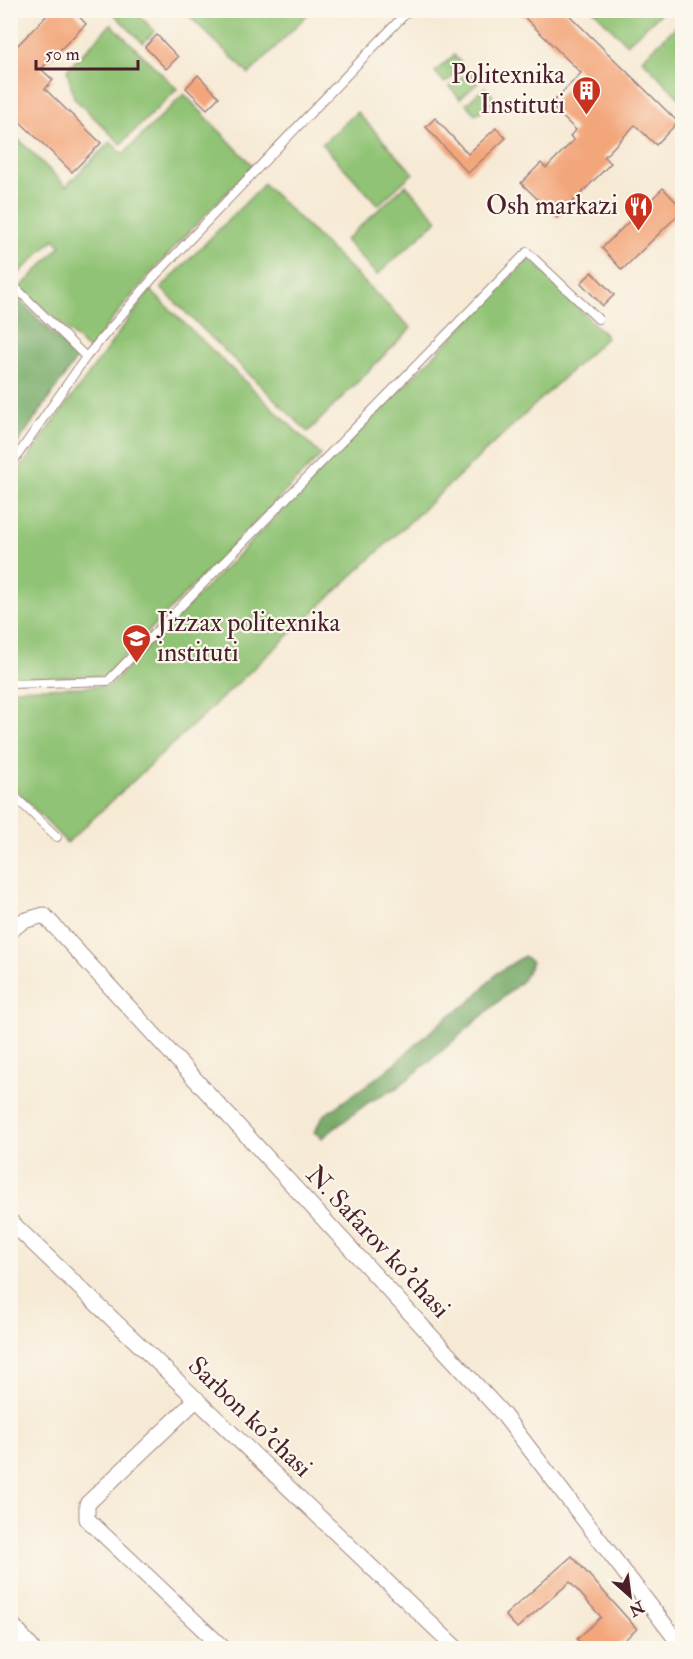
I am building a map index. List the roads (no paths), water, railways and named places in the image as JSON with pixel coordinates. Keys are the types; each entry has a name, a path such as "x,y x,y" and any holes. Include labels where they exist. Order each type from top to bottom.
{"street":[{"name":"N. Safarov ko'chasi","path":"10,932 23,921 44,915 502,1413 682,1647"},
{"name":"Sarbon ko'chasi","path":"10,1221 456,1648"},
{"path":"197,1400 87,1504 87,1519 223,1648"},
{"path":"10,1622 32,1648"}],"lane":[{"path":"10,466 86,357 153,278 409,10"},
{"path":"10,684 108,681 527,252 598,319"},
{"path":"10,282 86,357"},
{"path":"10,792 57,837"}],"place":[{"name":"Politexnika Instituti","path":"586,116"},
{"name":"Osh markazi","path":"639,232"},
{"name":"Jizzax politexnika instituti","path":"136,664"}]}
